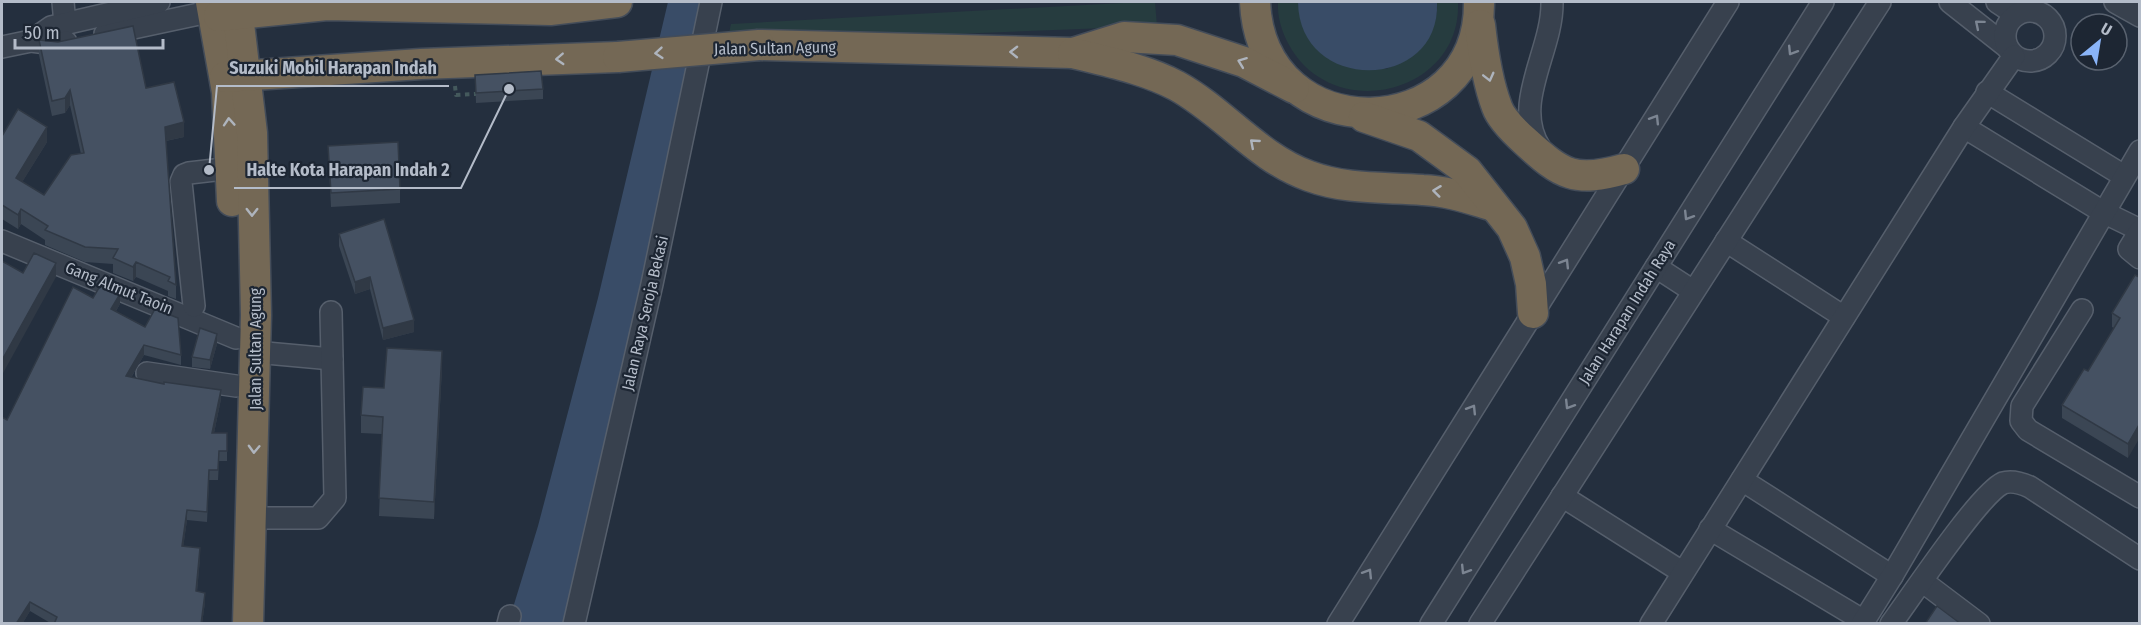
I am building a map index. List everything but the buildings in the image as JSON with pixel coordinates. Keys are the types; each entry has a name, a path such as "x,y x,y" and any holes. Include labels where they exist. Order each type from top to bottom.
{"highway":[{"path":"222,9 286,4 549,10 617,2"},
{"path":"1255,2 1256,25 1271,61 1294,88"},
{"name":"Jalan Sultan Agung","path":"222,9 234,76 252,133 246,345 236,386 231,624"},
{"path":"1479,10 1483,54 1497,109 1518,135 1552,166 1576,175 1600,176 1624,169"},
{"path":"1353,113 1393,112 1423,100 1448,81 1467,55 1479,10"},
{"name":"Jalan Sultan Agung","path":"234,76 305,70 618,57 759,45 1073,53 1124,37 1177,40 1244,62 1324,106 1353,113"},
{"path":"1073,53 1149,73 1179,87 1238,129 1268,155 1308,176 1345,186 1452,193 1494,206"},
{"path":"252,133 264,101 281,85 305,70"},
{"name":"Jalan Sultan Agung","path":"234,76 232,168 246,345 252,518 248,624"},
{"path":"1353,113 1419,136 1467,171 1512,228 1525,257 1531,284 1533,313"}],"street":[{"path":"63,2 65,24"},
{"path":"32,41 51,27 159,2"},
{"name":"Jalan Raya Seroja Bekasi","path":"574,624 652,284 711,2"},
{"path":"1552,2 1550,29 1529,107 1529,126 1552,166"},
{"path":"1338,624 1728,2"},
{"name":"Jalan Harapan Indah Raya","path":"1431,624 1823,2"},
{"path":"1480,624 1880,2"},
{"path":"1651,624 1987,92 2010,52 2005,29 2015,14 2045,7 2055,29 2052,50 2044,57 2034,61 2010,52 1950,2"},
{"path":"1997,2 2015,14"},
{"path":"2115,2 2139,16"},
{"path":"2,47 32,41 55,44 222,9"},
{"path":"1987,92 2124,176"},
{"path":"1964,127 2103,212 2139,231 2129,249 2139,258"},
{"path":"1710,529 1863,622 1892,576 2139,150"},
{"path":"194,306 181,182 184,175 189,173 232,168"},
{"name":"Gang Almut Taoin","path":"2,241 246,345 332,358"},
{"path":"1726,241 1845,317"},
{"path":"1656,267 1693,291"},
{"path":"2082,310 2022,406 2021,421 2028,430 2139,497"},
{"path":"252,518 318,518 336,498 332,312"},
{"path":"147,373 236,386"},
{"path":"1742,480 1892,576"},
{"path":"1891,624 1982,502 2003,483 2011,482 2030,487 2139,560"},
{"path":"1562,496 1682,572"},
{"path":"1922,581 1979,624"}],"green space":[{"path":"1155,2 1157,26 727,43 731,24"},
{"path":"1278,2 1298,2 1302,25 1386,69 1415,51 1429,34 1434,24 1437,2 1458,2 1454,34 1439,59 1418,77 1392,88 1363,91 1335,85 1309,70 1286,40 1279,19"}],"water":[{"path":"668,2 711,2 574,623 508,624 538,526 598,298"},
{"path":"1298,2 1437,2 1432,32 1417,53 1395,66 1369,70 1343,66 1321,53 1304,32"}],"place":[{"name":"Halte Kota Harapan Indah 2","path":"509,89"},
{"name":"Suzuki Mobil Harapan Indah","path":"209,170"}]}
